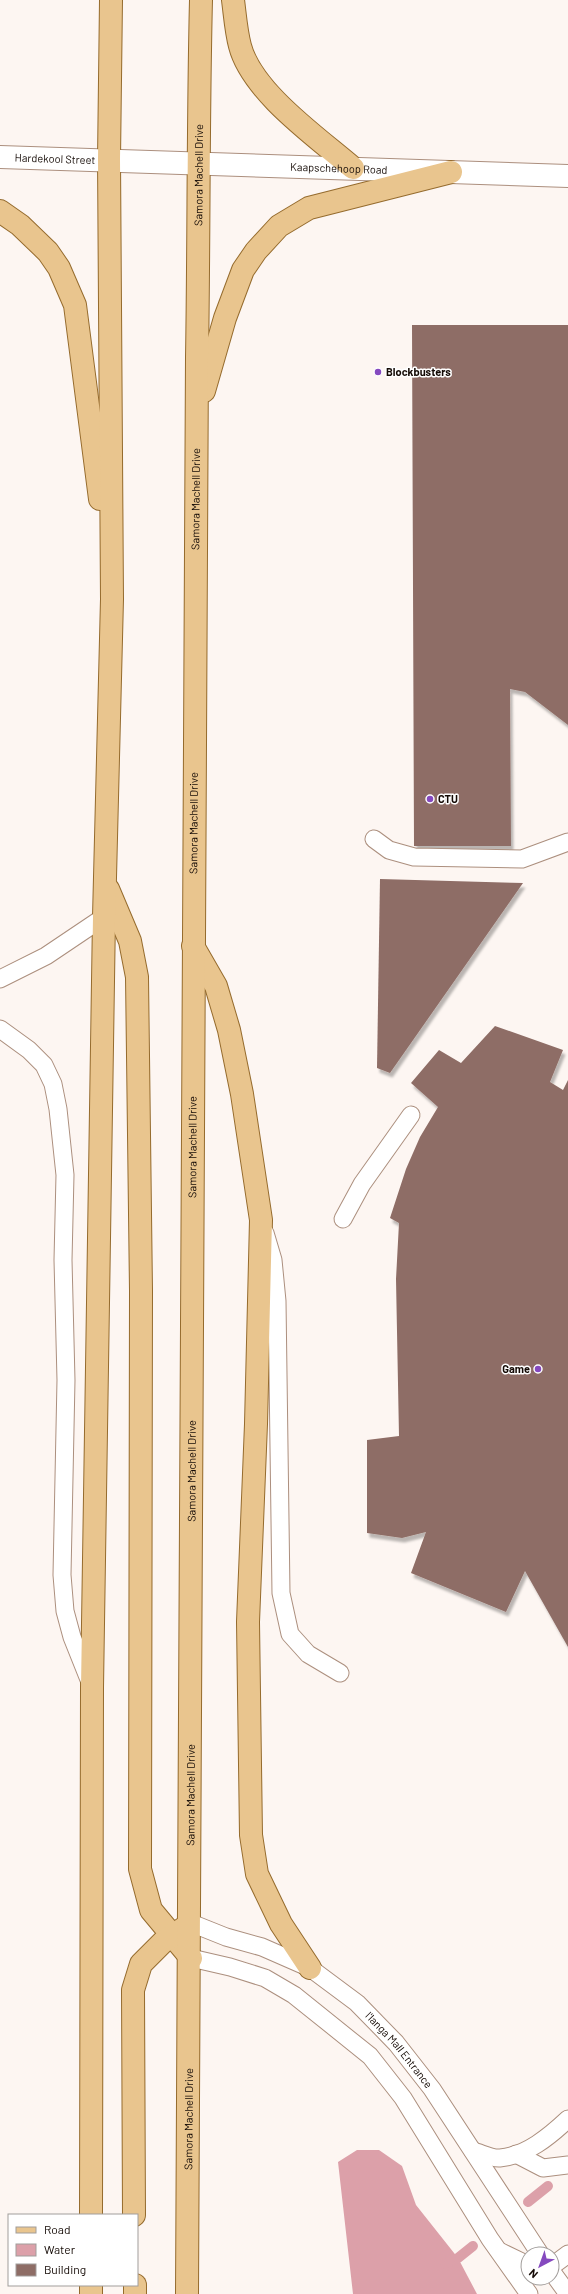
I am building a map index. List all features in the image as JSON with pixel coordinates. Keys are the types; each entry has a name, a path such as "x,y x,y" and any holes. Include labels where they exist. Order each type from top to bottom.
{"main road":[{"path":"91,2214 92,1688 104,917 112,599 110,159 111,0"},
{"name":"Samora Machell Drive","path":"187,2294 191,1958 193,945 196,419 201,0"},
{"path":"233,0 240,46 251,72 271,98 352,168"},
{"name":"Hardekool Street","path":"0,157 110,159"},
{"name":"Kaapschehoop Road","path":"110,159 198,164 568,176"},
{"path":"196,419 225,318 243,270 256,251 279,226 309,208 451,172"},
{"path":"0,211 20,225 48,252 59,268 75,305 112,599"},
{"path":"105,881 130,941 137,977 141,1291 140,1869 151,1910 171,1936 191,1958"},
{"path":"193,945 216,986 229,1030 242,1094 260,1220 256,1424 248,1622 251,1835 257,1874 281,1924 310,1968"},
{"path":"134,2214 133,1990 142,1964 171,1936 191,1923"}],"lane":[{"path":"374,839 389,850 414,857 514,859 522,859 568,842"},
{"path":"0,979 46,956 104,917"},
{"path":"0,1029 29,1050 44,1065 52,1084 58,1109 64,1175 63,1260 66,1380 62,1575 67,1617 92,1688"},
{"path":"343,1219 362,1184 411,1115"},
{"path":"260,1220 273,1260 277,1301 281,1593 290,1634 308,1654 340,1673"},
{"name":"I'langa Mall Entrance","path":"191,1923 226,1937 262,1947 310,1968 358,2004 396,2043 432,2089 535,2246"},
{"path":"191,1958 230,1967 265,1978 294,1995 370,2056 403,2098 499,2251 529,2294"},
{"path":"473,2151 499,2158 516,2154 550,2137 568,2119"},
{"path":"516,2154 543,2168 568,2165"},
{"path":"499,2251 520,2261"},
{"path":"560,2283 568,2294"}],"water":[{"path":"357,2150 379,2150 402,2166 416,2205 458,2258 477,2294 353,2294 338,2162"}],"building":[{"path":"412,325 568,325 568,725 525,692 510,689 511,846 414,846"},
{"path":"380,879 523,883 390,1073 377,1068"},
{"path":"495,1026 563,1050 550,1082 563,1090 568,1080 568,1647 525,1571 506,1612 411,1573 426,1532 402,1538 367,1533 367,1440 399,1436 396,1279 399,1223 390,1218 406,1169 420,1137 438,1107 411,1083 439,1050 461,1063"}],"waterway":[{"path":"528,2202 548,2186"},
{"path":"445,2264 458,2258 473,2246"}],"place":[{"name":"Blockbusters","path":"378,372"},
{"name":"CTU","path":"430,799"},
{"name":"Game","path":"538,1369"}]}
